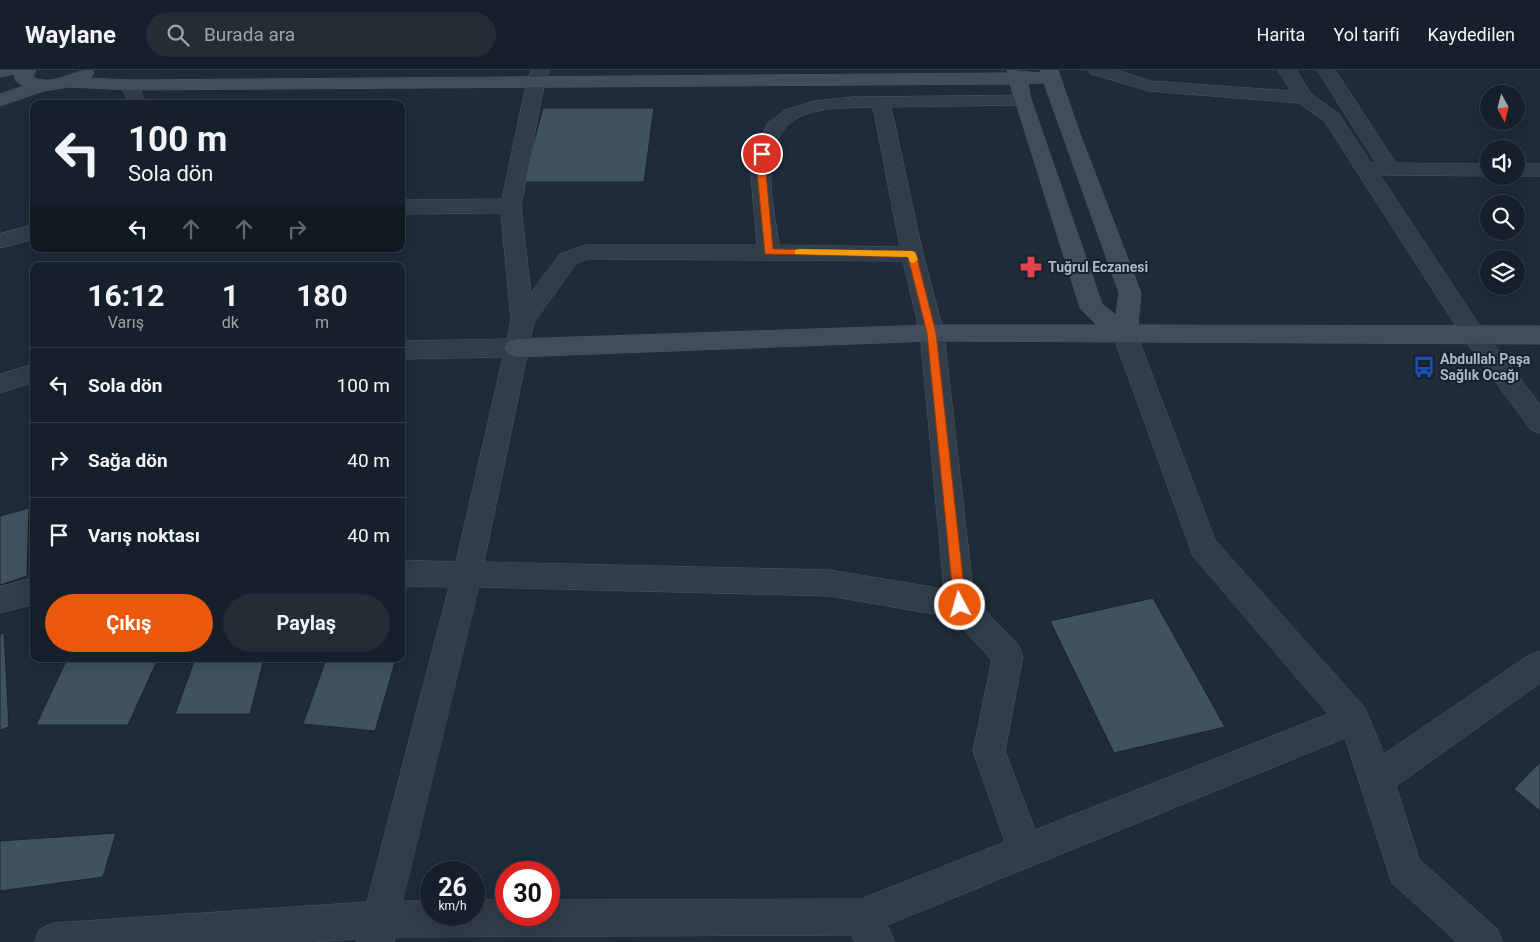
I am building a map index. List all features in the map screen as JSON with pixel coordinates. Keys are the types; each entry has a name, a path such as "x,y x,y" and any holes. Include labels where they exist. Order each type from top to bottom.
{"street":[{"path":"0,72 9,70"},
{"path":"27,70 24,74 24,80 41,86"},
{"path":"69,82 90,70"},
{"path":"1097,70 1149,86 1304,98"},
{"path":"1287,70 1304,98 1332,118 1475,337 1540,423"},
{"path":"1326,70 1390,169"},
{"path":"1016,74 1022,99 1092,308 1125,335"},
{"path":"0,100 41,86 69,82 129,85 539,75 1050,74 1069,131 1130,292 1125,335 1202,548 1354,719 1377,779 1405,870 1484,942"},
{"path":"378,931 467,575 520,335 511,206 539,75"},
{"path":"129,85 136,100"},
{"path":"769,252 762,154 768,135 782,119 800,111 832,105 1022,99"},
{"path":"881,102 912,254 932,333 960,605"},
{"path":"1367,169 1480,170"},
{"path":"1525,170 1540,170"},
{"path":"405,207 511,206"},
{"path":"0,241 30,233"},
{"path":"520,335 568,259 586,252 912,254"},
{"path":"405,349 520,335 932,333 1475,337 1540,335"},
{"path":"0,384 30,374"},
{"path":"405,573 829,583 960,605 1008,656 989,751 1026,850"},
{"path":"0,600 30,592"},
{"path":"1377,779 1540,665"},
{"path":"53,942 378,931 869,929 1026,850 1354,719"}],"building":[{"path":"543,108 654,108 644,182 523,182"},
{"path":"29,508 27,576 0,585 0,516"},
{"path":"1153,598 1225,727 1114,753 1050,621"},
{"path":"4,633 9,727 0,730 0,634"},
{"path":"66,662 157,662 128,725 36,725"},
{"path":"194,662 263,662 250,714 175,714"},
{"path":"325,662 395,662 375,731 303,724"},
{"path":"1540,762 1540,811 1514,789"},
{"path":"116,833 103,877 0,891 0,841"}],"slow traffic":[{"path":"799,252 912,254 913,260"}],"place":[{"name":"Tuğrul Eczanesi","path":"1031,267"},
{"name":"Abdullah Paşa Sağlık Ocağı","path":"1424,367"}],"route":[{"path":"762,154 769,252 912,254 932,333 960,605"}]}
